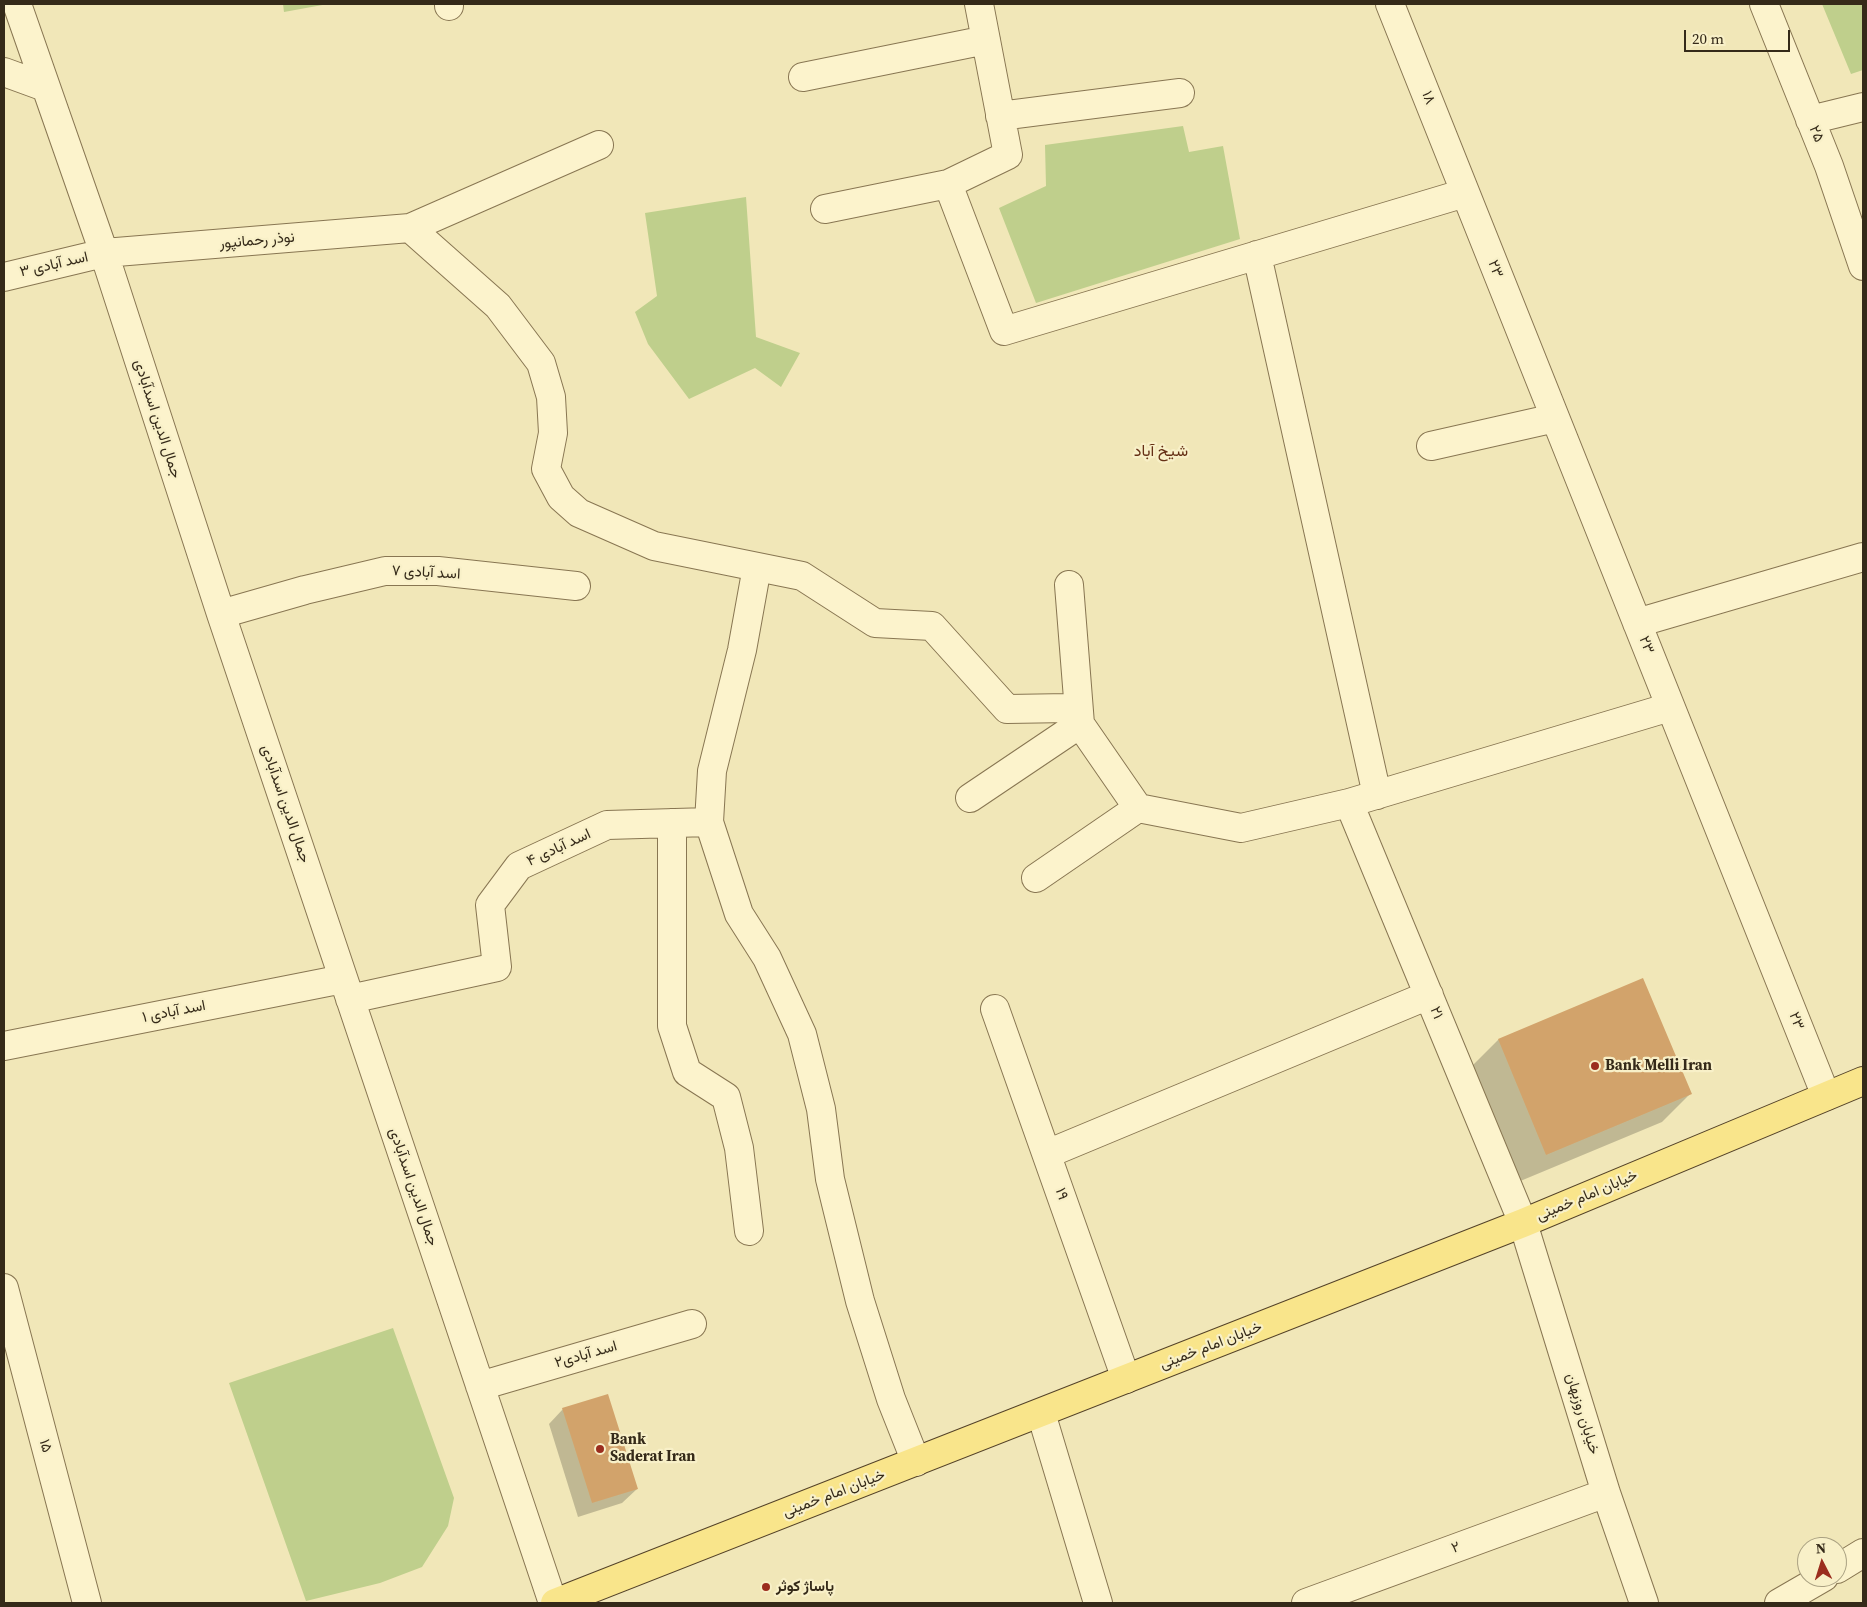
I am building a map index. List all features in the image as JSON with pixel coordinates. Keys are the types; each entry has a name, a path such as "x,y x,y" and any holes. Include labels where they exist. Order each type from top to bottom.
{"main road":[{"name":"خیابان امام خمینی","path":"554,1603 1523,1223 1863,1081"}],"street":[{"name":"جمال الدین اسدآبادی","path":"17,4 104,253 221,614 554,1603"},
{"path":"824,209 948,184 1008,155 979,4"},
{"name":"۱۸","path":"1390,4 1465,193"},
{"name":"۲۵","path":"1764,4 1828,166 1863,266"},
{"path":"803,77 986,40"},
{"path":"4,72 45,87"},
{"path":"1000,116 1180,93"},
{"path":"1810,120 1863,106"},
{"name":"نوذر رحمانپور","path":"104,253 410,228 599,145"},
{"path":"948,184 1004,331 1465,193"},
{"name":"۲۳","path":"1465,193 1826,1096"},
{"path":"410,228 498,306 541,363 551,397 553,434 546,469 561,497 579,513 654,546 802,576 875,623 932,626 1007,709 1069,708 1138,808 1241,828 1349,803 1670,707"},
{"name":"اسد آبادی ۳","path":"4,277 104,253"},
{"path":"1257,255 1377,795"},
{"path":"1431,446 1555,418"},
{"path":"1637,623 1863,557"},
{"path":"756,567 742,650 712,771 709,822 739,914 767,958 802,1034 821,1109 830,1179 860,1301 891,1399 916,1462"},
{"name":"اسد آبادی ۷","path":"221,614 305,590 384,571 438,571 576,586"},
{"path":"1069,585 1080,724"},
{"path":"970,798 1080,724"},
{"name":"۲۱","path":"1349,803 1523,1223"},
{"path":"1036,878 1138,808"},
{"name":"اسد آبادی ۴","path":"347,989 497,967 490,905 519,866 606,825 709,822"},
{"path":"672,823 672,1026 687,1072 726,1097 739,1148 749,1231"},
{"name":"اسد آبادی ۱","path":"4,1046 347,989"},
{"path":"1047,1154 1429,995"},
{"name":"۱۹","path":"996,1009 1126,1379"},
{"name":"خیابان روزبهان","path":"1523,1223 1606,1493 1644,1603"},
{"name":"۱۵","path":"4,1288 12,1354 87,1603"},
{"name":"اسد آبادی۲","path":"480,1386 692,1324"},
{"path":"1041,1413 1098,1603"},
{"name":"۲","path":"1306,1603 1606,1493"},
{"path":"1847,1563 1863,1554"},
{"path":"1779,1603 1807,1587"}],"green space":[{"path":"283,4 328,4 284,12"},
{"path":"1822,4 1863,4 1863,70 1851,74"},
{"path":"1183,126 1189,152 1223,146 1240,239 1036,303 999,208 1046,186 1045,145"},
{"path":"746,197 756,337 800,353 781,387 755,368 689,399 648,344 635,312 657,296 645,213"},
{"path":"393,1328 454,1498 448,1526 422,1567 380,1583 306,1601 229,1383"}],"building":[{"name":"Bank Melli Iran","path":"1643,978 1692,1094 1546,1155 1498,1039"},
{"name":"Bank Saderat Iran","path":"608,1394 638,1489 592,1503 562,1408"}],"place":[{"name":"Bank Melli Iran","path":"1595,1066"},
{"name":"Bank Saderat Iran","path":"600,1449"},
{"name":"پاساژ کوثر","path":"766,1587"}],"district":[{"name":"شیخ آباد","path":"1161,452"}]}
